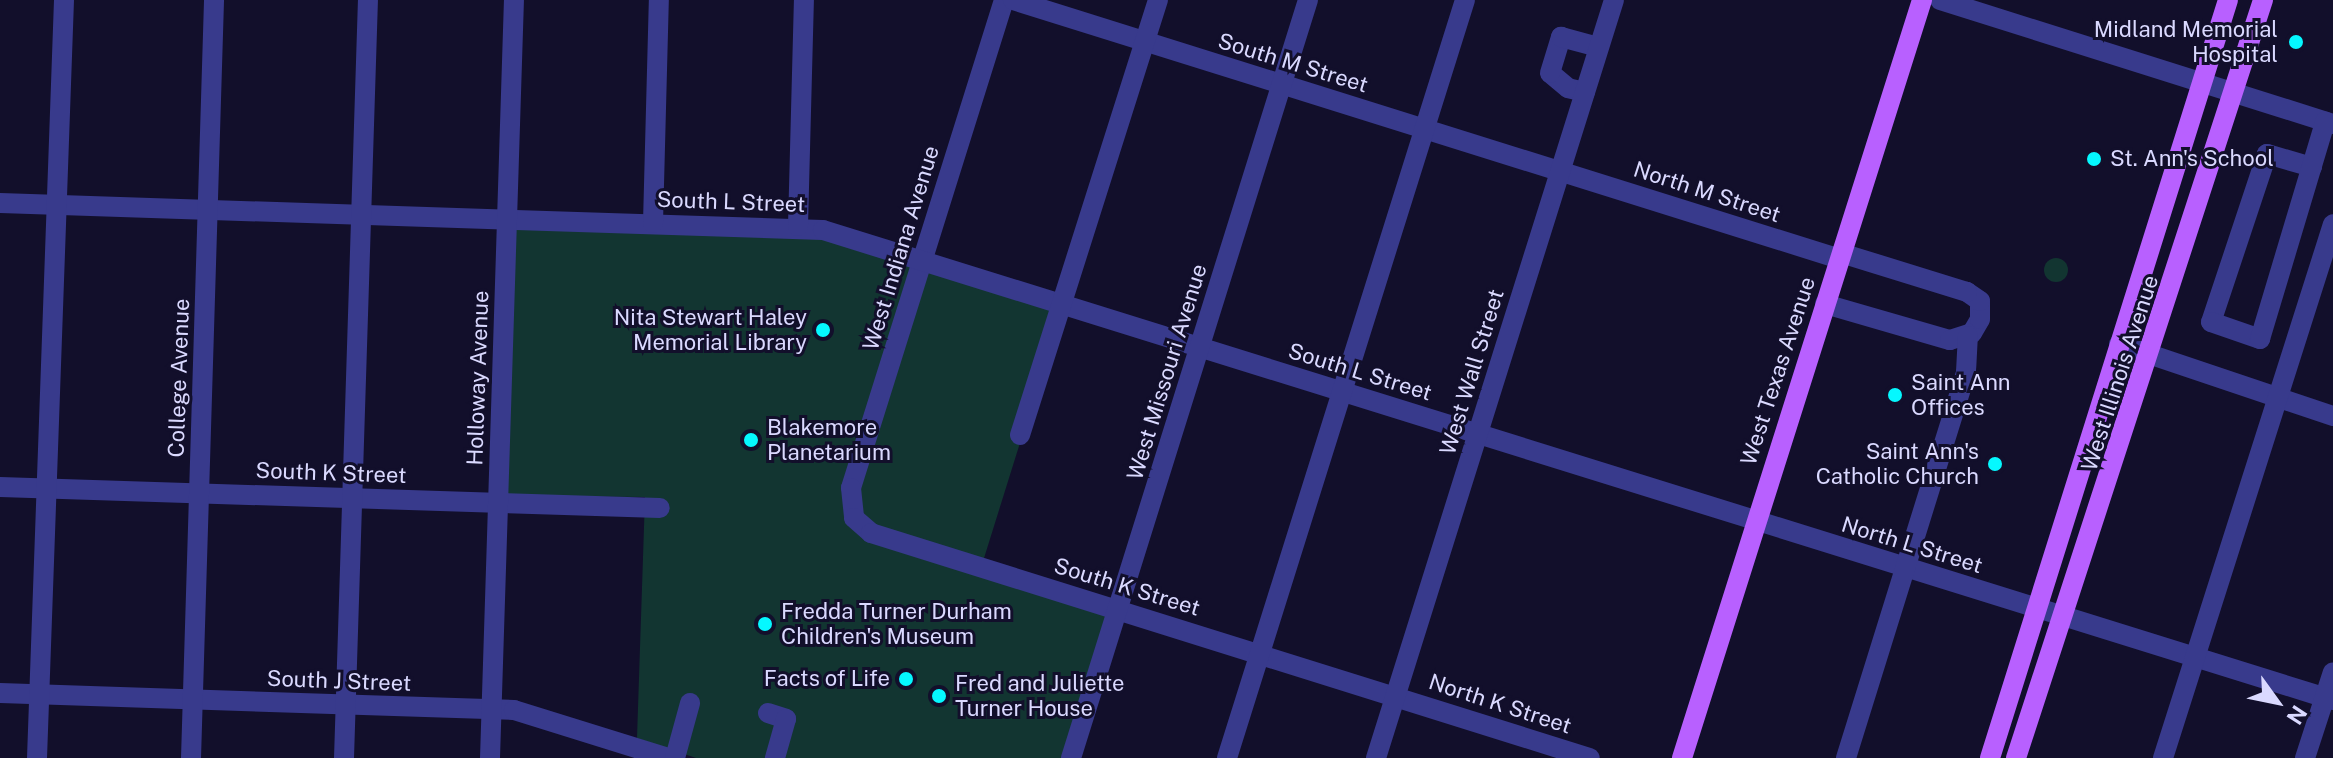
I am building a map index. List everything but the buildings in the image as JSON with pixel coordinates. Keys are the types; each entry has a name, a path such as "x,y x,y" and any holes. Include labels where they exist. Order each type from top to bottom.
{"main road":[{"name":"West Texas Avenue","path":"1682,758 1922,0"},
{"name":"West Illinois Avenue","path":"1990,758 2228,0"},
{"name":"West Illinois Avenue","path":"2016,758 2151,357 2263,0"}],"street":[{"path":"37,758 64,0"},
{"name":"College Avenue","path":"191,758 214,0"},
{"path":"344,758 368,0"},
{"name":"Holloway Avenue","path":"490,758 514,0"},
{"path":"653,223 659,0"},
{"path":"798,226 804,0"},
{"name":"West Indiana Avenue","path":"852,512 851,488 1004,0"},
{"name":"South M Street","path":"1013,0 1560,171"},
{"path":"1020,435 1158,0"},
{"name":"West Missouri Avenue","path":"1071,758 1308,0"},
{"path":"1227,758 1465,0"},
{"name":"West Wall Street","path":"1376,758 1614,0"},
{"path":"1940,0 2329,123 2312,167 2260,339 2211,322 2267,154 2312,167"},
{"path":"1585,92 1568,88 1550,73 1561,37 1599,47"},
{"name":"North M Street","path":"1560,171 1973,295 1982,312 1968,336"},
{"name":"South L Street","path":"0,203 798,226 1478,434"},
{"path":"2163,758 2333,224"},
{"path":"1825,304 1943,339 1968,336 1966,372 1846,758"},
{"path":"2119,344 2333,416"},
{"name":"North L Street","path":"1478,434 2329,698"},
{"name":"South K Street","path":"0,487 660,508"},
{"name":"South K Street","path":"852,512 871,533 1395,697"},
{"path":"2305,758 2329,698 2333,672"},
{"name":"South J Street","path":"0,693 514,710 634,753 668,758"},
{"name":"North K Street","path":"1395,697 1590,758"},
{"path":"675,758 690,703"},
{"path":"768,713 786,719 775,758"}],"green space":[{"path":"515,227 822,236 1063,305 980,571 1111,614 1065,758 696,758 637,738 645,497 504,496"},
{"path":"2056,258 2065,261 2068,270 2065,279 2056,282 2047,279 2044,270 2047,261"}],"place":[{"name":"Midland Memorial Hospital","path":"2296,42"},
{"name":"St. Ann's School","path":"2094,159"},
{"name":"Nita Stewart Haley Memorial Library","path":"823,330"},
{"name":"Saint Ann Offices","path":"1895,395"},
{"name":"Blakemore Planetarium","path":"751,440"},
{"name":"Saint Ann's Catholic Church","path":"1995,464"},
{"name":"Fredda Turner Durham Children's Museum","path":"765,624"},
{"name":"Facts of Life","path":"906,679"},
{"name":"Fred and Juliette Turner House","path":"939,696"}]}
